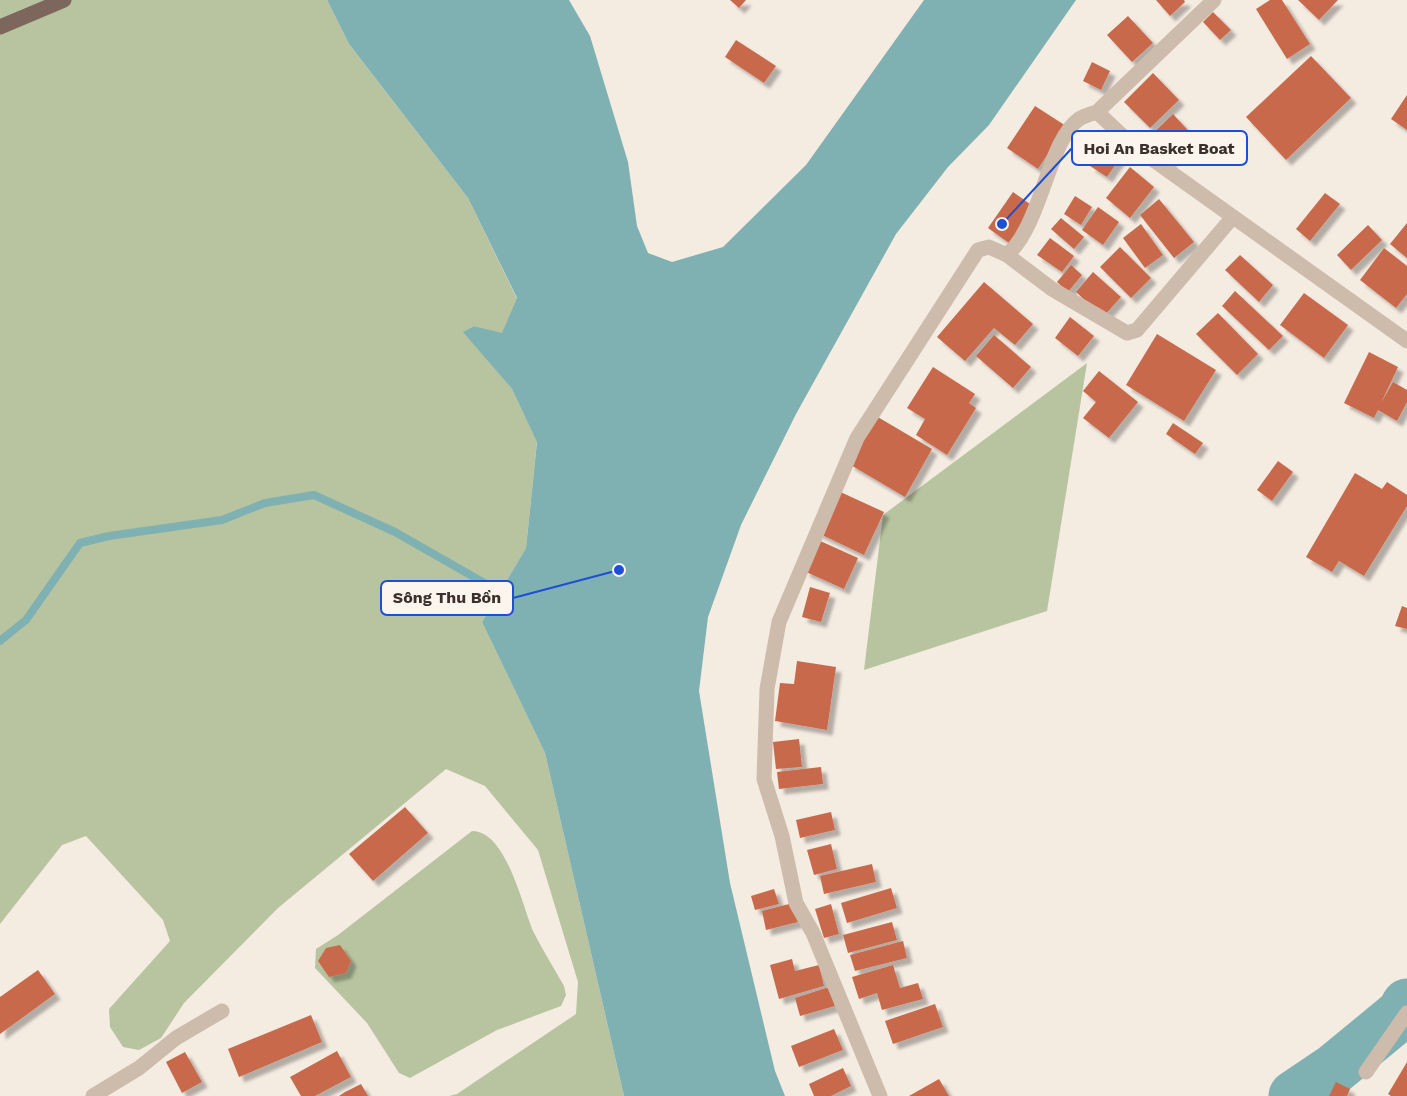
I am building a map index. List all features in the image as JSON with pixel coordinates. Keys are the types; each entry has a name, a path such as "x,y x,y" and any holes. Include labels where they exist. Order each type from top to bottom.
{"main road":[{"path":"0,27 64,0"}],"street":[{"path":"1007,255 1018,245 1064,135 1079,119 1097,112 1214,0"},
{"path":"1097,112 1131,144 1407,341"},
{"path":"880,1096 813,933 796,903 782,836 764,779 767,689 779,622 857,438 978,249 989,247 1007,255 1052,289 1123,332 1132,332 1232,218"},
{"path":"93,1096 139,1068 176,1038 222,1011"},
{"path":"1366,1072 1407,1013"}],"green space":[{"path":"0,0 327,0 349,44 468,198 517,299 502,334 474,326 464,332 512,389 537,441 526,548 482,622 545,753 624,1096 449,1096 457,1094 576,1014 578,982 538,850 485,786 446,769 278,908 184,1003 161,1038 139,1050 123,1047 110,1027 109,1009 170,941 163,920 86,836 62,845 0,924"},
{"path":"1087,363 1047,611 864,670 883,515"},
{"path":"472,831 484,834 495,843 504,856 534,933 564,986 566,995 561,1006 497,1030 410,1078 399,1073 367,1023 315,968 316,949 338,935"}],"water":[{"path":"327,0 569,0 590,36 628,162 637,226 648,253 672,262 723,247 806,165 924,0 1076,0 989,125 948,167 896,234 796,414 741,525 708,617 699,691 730,883 775,1071 785,1096 624,1096 545,753 482,622 526,548 537,442 512,389 463,332 474,326 502,333 517,298 468,198 349,44"}],"building":[{"path":"730,0 746,0 739,8"},
{"path":"1156,0 1184,0 1185,2 1170,16"},
{"path":"1270,0 1282,0 1310,44 1287,59 1256,9"},
{"path":"1298,0 1338,0 1319,20"},
{"path":"1213,12 1231,30 1220,40 1203,22"},
{"path":"1128,16 1153,43 1132,62 1107,35"},
{"path":"736,40 776,66 764,83 725,57"},
{"path":"1311,56 1351,98 1286,160 1246,117"},
{"path":"1092,62 1110,71 1101,90 1083,81"},
{"path":"1153,73 1179,100 1150,128 1124,102"},
{"path":"1407,95 1407,130 1391,119"},
{"path":"1035,106 1066,126 1038,169 1007,148"},
{"path":"1173,114 1195,138 1167,164 1145,141"},
{"path":"1105,144 1122,155 1107,177 1090,166"},
{"path":"1130,167 1154,187 1130,218 1106,198"},
{"path":"1013,192 1034,207 1009,243 988,228"},
{"path":"1325,193 1340,204 1310,241 1296,229"},
{"path":"1075,196 1092,207 1081,225 1064,214"},
{"path":"1159,199 1194,242 1174,258 1140,215"},
{"path":"1098,207 1119,222 1103,245 1082,230"},
{"path":"1061,218 1084,237 1074,249 1051,229"},
{"path":"1407,223 1407,258 1390,244"},
{"path":"1141,224 1163,255 1145,268 1123,238"},
{"path":"1368,225 1382,240 1351,270 1337,255"},
{"path":"1050,238 1074,256 1062,272 1037,255"},
{"path":"1120,247 1151,278 1131,298 1100,267"},
{"path":"1384,248 1407,266 1407,294 1396,308 1360,280"},
{"path":"1240,255 1273,285 1259,302 1225,270"},
{"path":"1071,265 1082,275 1068,292 1057,282"},
{"path":"1093,272 1121,297 1103,317 1076,292"},
{"path":"984,282 1033,324 1015,345 994,328 965,361 937,337"},
{"path":"1235,291 1283,336 1269,350 1222,306"},
{"path":"1304,293 1348,325 1324,358 1280,325"},
{"path":"1218,313 1258,354 1237,375 1196,334"},
{"path":"1070,317 1094,336 1078,356 1055,338"},
{"path":"1157,334 1216,370 1184,421 1126,385"},
{"path":"994,335 1031,367 1013,388 976,356"},
{"path":"1369,352 1398,367 1381,403 1393,382 1407,390 1407,402 1397,421 1378,410 1374,418 1344,403"},
{"path":"933,367 975,394 969,403 976,408 947,455 916,435 925,419 907,408"},
{"path":"1099,371 1138,402 1109,438 1083,418 1096,402 1083,391"},
{"path":"876,416 932,449 905,497 849,464"},
{"path":"1173,423 1203,443 1195,454 1166,434"},
{"path":"1278,461 1293,472 1272,501 1257,490"},
{"path":"1355,473 1382,489 1387,482 1407,495 1407,506 1364,576 1339,561 1332,572 1306,557"},
{"path":"836,490 884,512 864,555 816,532"},
{"path":"818,540 858,558 844,589 804,571"},
{"path":"810,587 830,593 821,622 802,617"},
{"path":"1402,606 1407,608 1407,629 1395,626"},
{"path":"797,661 836,667 827,730 775,721 780,683 794,684"},
{"path":"799,739 802,767 776,769 773,742"},
{"path":"821,767 823,784 779,789 777,772"},
{"path":"405,807 428,833 373,881 349,854"},
{"path":"831,812 835,830 800,838 796,820"},
{"path":"831,844 837,869 814,875 807,850"},
{"path":"872,864 876,882 824,894 820,876"},
{"path":"891,888 897,908 847,923 841,903"},
{"path":"774,889 779,904 755,910 751,896"},
{"path":"793,903 798,922 766,930 762,911"},
{"path":"831,904 839,934 824,938 815,909"},
{"path":"892,922 897,940 848,953 843,935"},
{"path":"903,941 907,958 855,971 850,955"},
{"path":"340,945 351,961 346,973 329,977 318,961 326,948"},
{"path":"792,959 795,971 819,965 824,986 779,999 770,965"},
{"path":"893,965 900,988 918,983 923,999 882,1010 877,993 859,999 852,977"},
{"path":"38,970 55,994 0,1034 0,997"},
{"path":"829,987 835,1006 800,1016 795,998"},
{"path":"935,1004 943,1027 893,1044 885,1021"},
{"path":"311,1015 322,1042 239,1077 228,1049"},
{"path":"834,1029 843,1050 799,1067 791,1046"},
{"path":"337,1051 351,1077 315,1096 301,1096 290,1077"},
{"path":"185,1052 202,1082 182,1093 166,1062"},
{"path":"1407,1062 1407,1096 1391,1096 1388,1094"},
{"path":"843,1068 851,1086 831,1096 814,1096 809,1084"},
{"path":"939,1079 949,1096 909,1096"},
{"path":"1336,1082 1350,1089 1347,1096 1329,1096"},
{"path":"361,1084 368,1096 339,1096 345,1092"}],"waterway":[{"path":"0,641 26,620 80,543 109,536 222,520 265,503 314,495 395,532 509,597"},
{"path":"1294,1096 1334,1069 1402,1013 1407,1004"}],"place":[{"name":"Hoi An Basket Boat","path":"1002,224"},
{"name":"Sông Thu Bồn","path":"619,570"}]}
